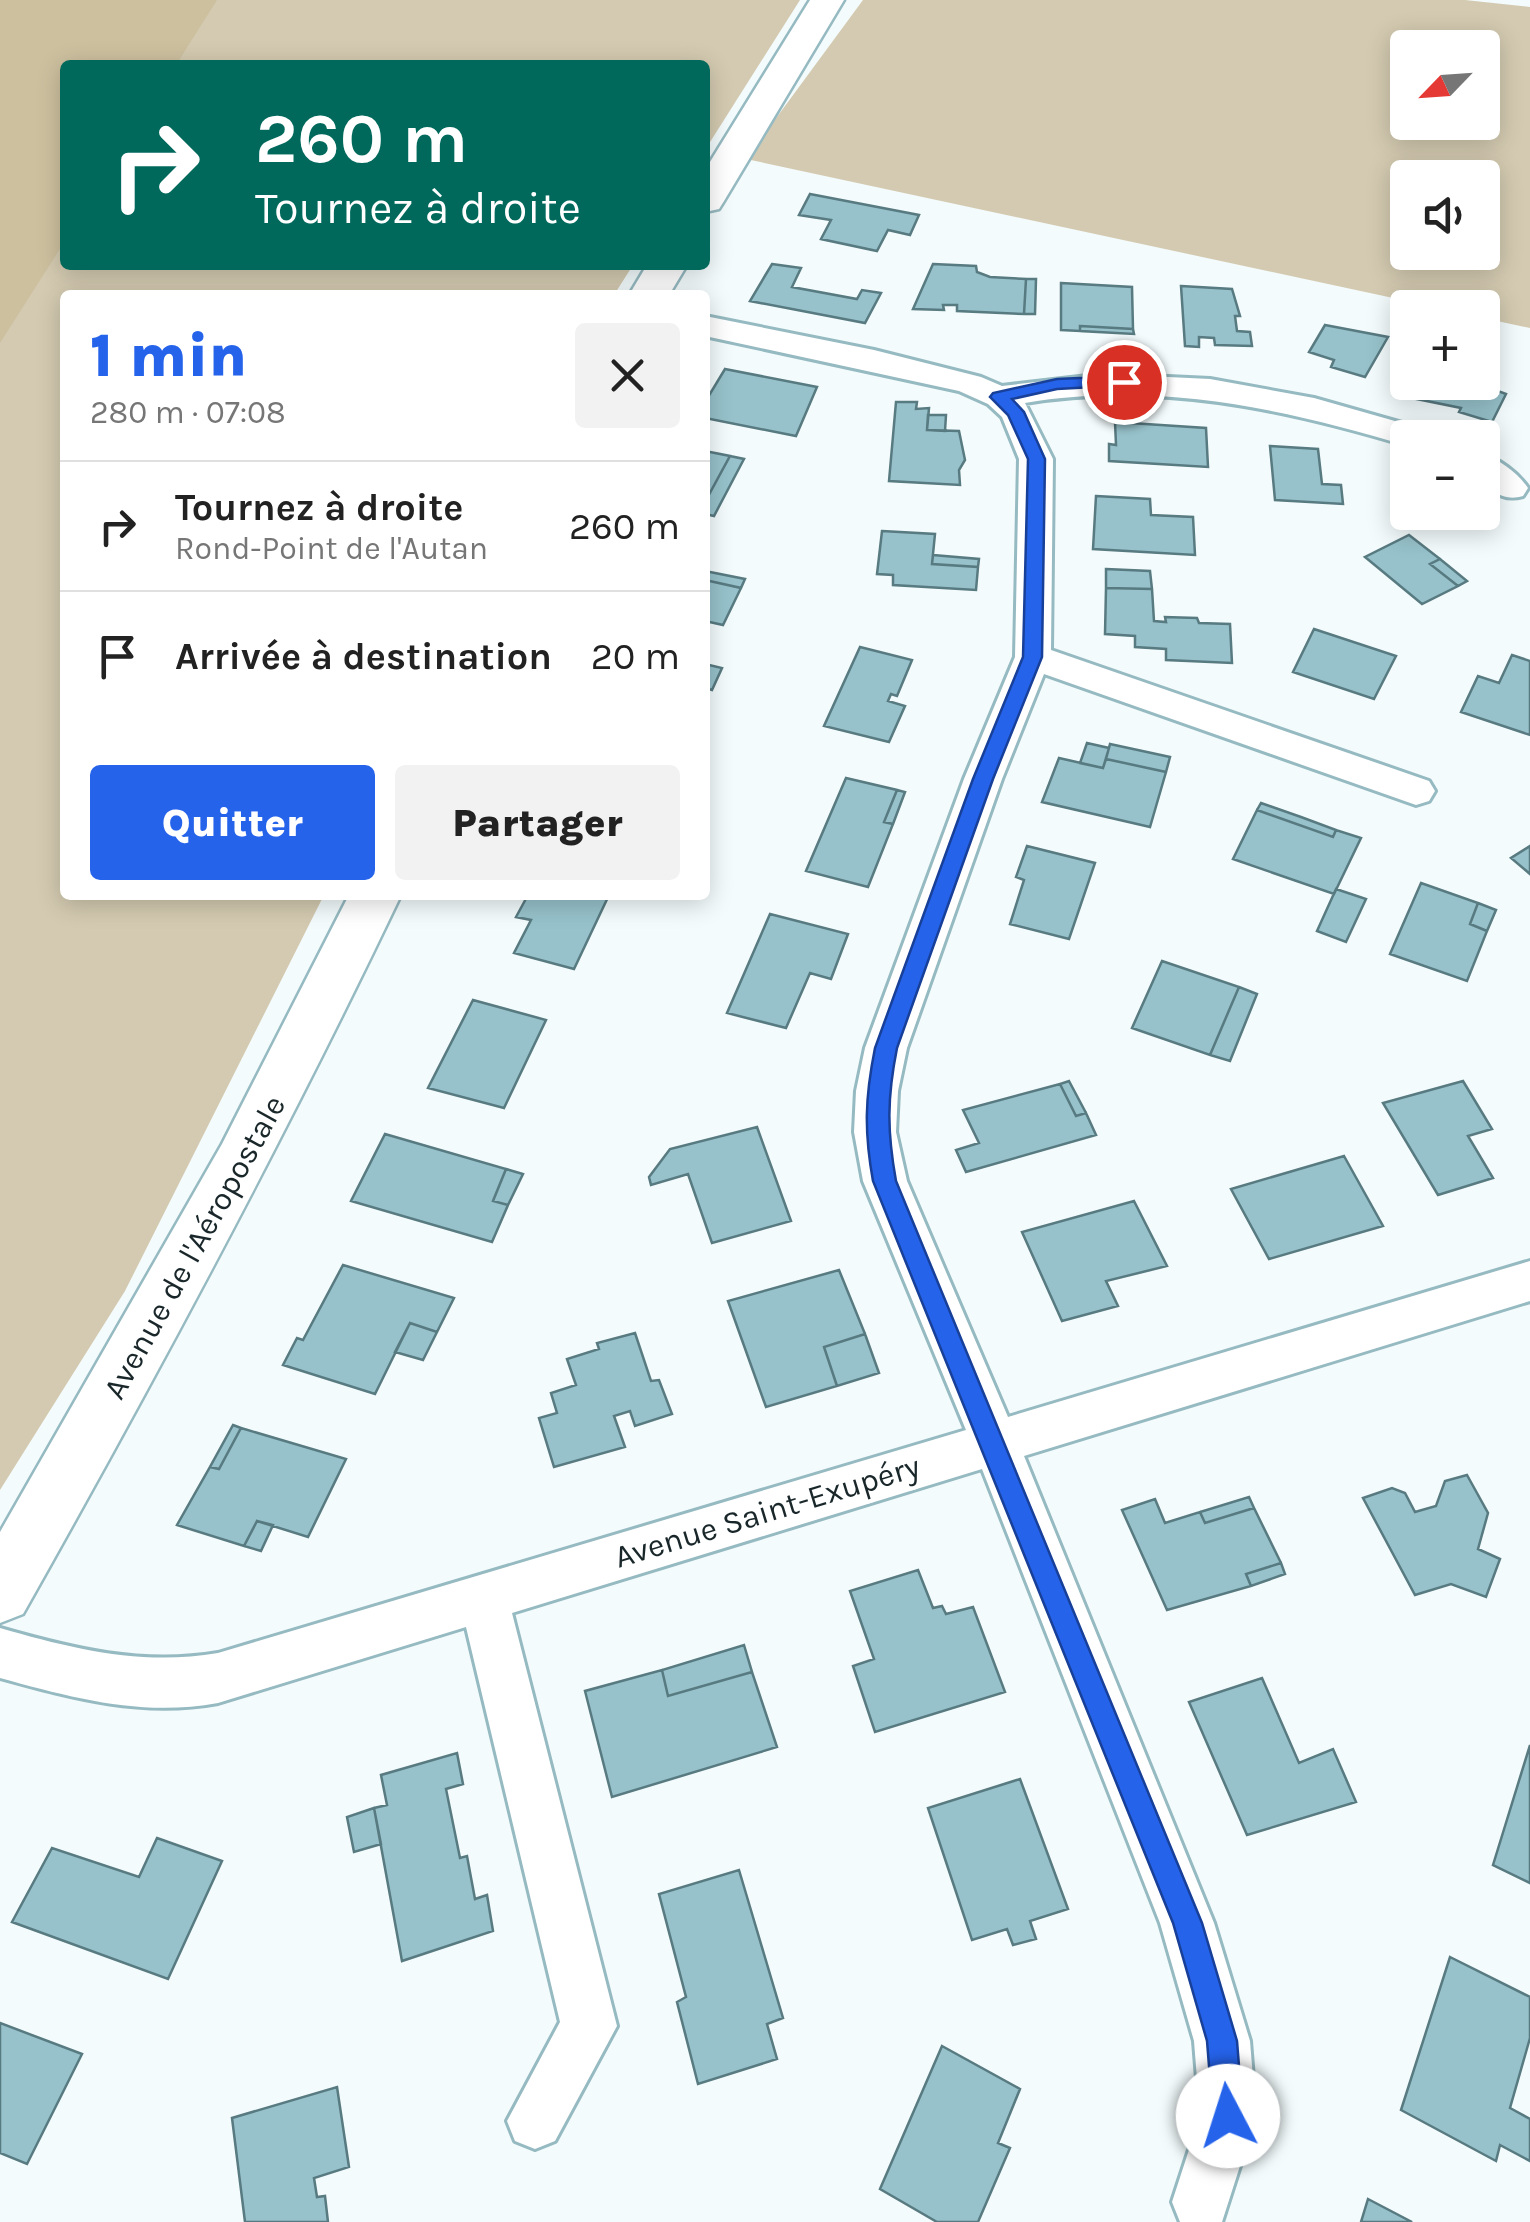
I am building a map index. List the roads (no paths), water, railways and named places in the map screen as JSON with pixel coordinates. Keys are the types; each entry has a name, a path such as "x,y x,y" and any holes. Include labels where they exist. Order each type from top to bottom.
{"street":[{"path":"710,193 827,0"},
{"path":"710,327 942,374 999,397 1016,412 1036,459 1032,657 983,779 886,1048 876,1105 876,1132 885,1181 1188,1923 1222,2041 1228,2116 1201,2202"},
{"path":"999,397 1057,384 1124,382 1215,390 1306,406 1390,430"},
{"path":"1500,479 1511,488"},
{"path":"1032,657 1416,791"},
{"name":"Avenue de l'Aéropostale","path":"0,1592 242,1164 373,900"},
{"name":"Avenue Saint-Exupéry","path":"0,1653 119,1682 189,1685 1530,1281"},
{"path":"482,1596 590,2026 536,2121"}]}
